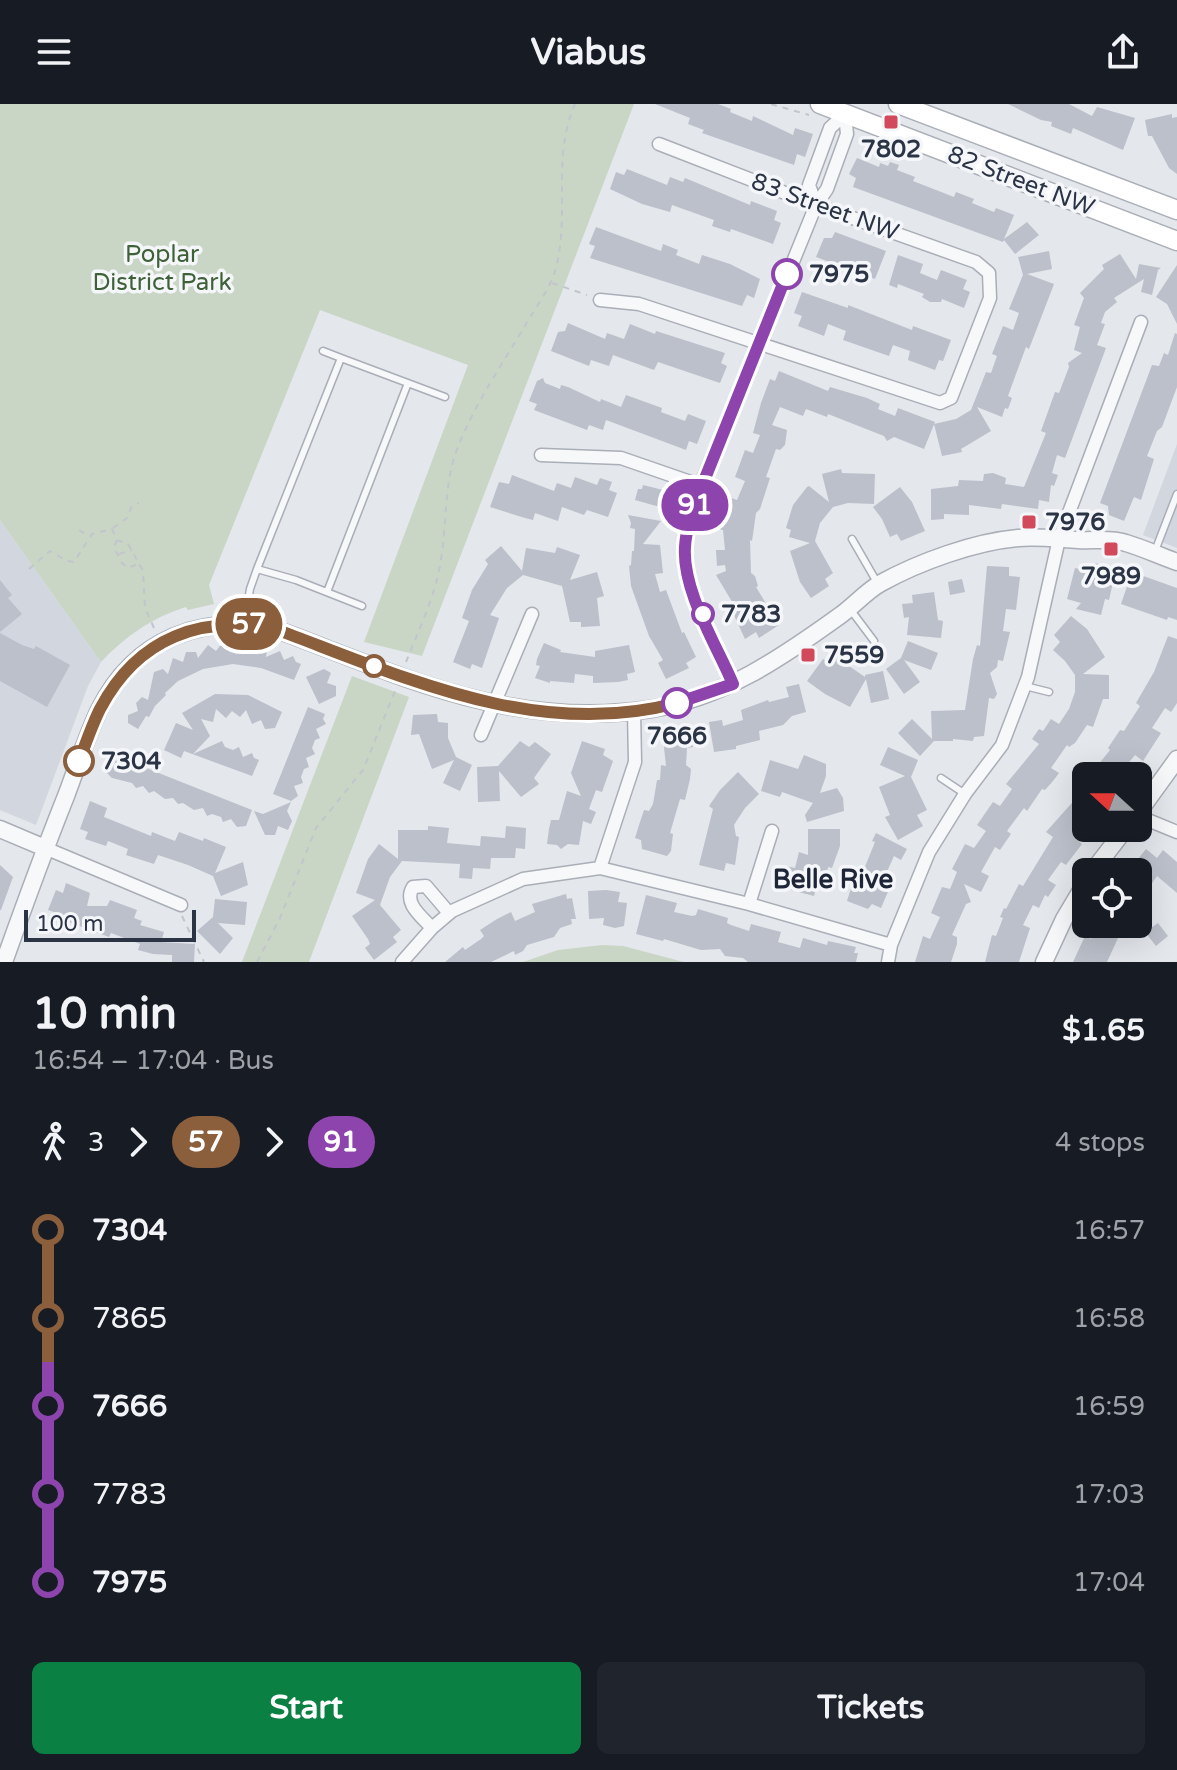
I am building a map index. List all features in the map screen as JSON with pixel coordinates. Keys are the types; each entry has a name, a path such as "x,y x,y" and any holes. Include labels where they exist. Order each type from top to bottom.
{"main road":[{"name":"82 Street NW","path":"820,104 847,109 1177,241"},
{"name":"82 Street NW","path":"898,104 1177,210"}],"street":[{"path":"816,205 809,185 830,128 847,109"},
{"path":"733,684 687,574 687,533 702,486 760,342 816,205 827,189 847,134 847,109"},
{"name":"83 Street NW","path":"659,144 976,262 989,273 990,298 951,398 940,403 760,342"},
{"path":"600,300 639,304 760,342"},
{"path":"888,962 891,945 929,852 965,794 1002,745 1025,686 1059,539 1141,322"},
{"path":"541,455 621,458 702,486"},
{"path":"4,962 100,710 123,674 144,654 174,636 201,627 244,624 278,630 401,676 493,704 566,715 634,711 706,695 733,684 779,660 850,609 878,584 951,553 1018,538 1059,539 1124,542 1177,562"},
{"path":"481,735 532,614"},
{"path":"600,868 635,762 634,711"},
{"path":"1152,794 1177,759"},
{"path":"1152,820 1177,832"},
{"path":"0,829 181,905"},
{"path":"749,904 772,831"},
{"path":"1103,858 1115,842"},
{"path":"402,962 450,912 523,879 600,868 749,904 891,945"},
{"path":"432,928 410,902 409,894 413,887 426,886 450,912"},
{"path":"1044,962 1072,906"}],"lane":[{"path":"323,351 445,397"},
{"path":"244,624 257,569 341,358"},
{"path":"327,592 408,383"},
{"path":"1154,553 1177,494"},
{"path":"852,539 878,584"},
{"path":"257,569 362,606"},
{"path":"850,609 874,641"},
{"path":"1025,686 1049,692"},
{"path":"941,778 965,794"}],"path":[{"path":"257,962 280,918 316,828 363,770 439,571 447,491 456,453 469,422 550,283 562,244 564,136 575,104"},
{"path":"550,283 600,300"},
{"path":"29,569 50,551 74,562 90,537 99,530 112,529 127,518 132,506 139,503"},
{"path":"112,529 117,540 128,544 140,564 145,577 145,608 154,628"},
{"path":"79,530 90,537"},
{"path":"117,540 114,547 121,562 128,568 140,564"},
{"path":"118,554 132,550"},
{"path":"181,905 182,920 204,962"}],"shaded area":[{"path":"1177,444 1177,548 1143,535"},
{"path":"0,520 101,662 88,686 36,825 0,810"}],"green space":[{"name":"Poplar District Park","path":"0,104 634,104 422,656 364,642 468,365 320,310 209,585 214,604 188,610 186,607 150,622 101,662 0,520"},
{"path":"352,676 409,697 309,962 242,962"},
{"path":"623,946 684,962 523,962 558,950"}],"building":[{"path":"655,104 718,104 731,109 730,112 752,121 753,116 793,135 795,128 813,134 805,157 797,154 794,165 702,133 704,130 688,124 690,118"},
{"path":"1008,104 1069,104 1092,116 1097,107 1135,118 1123,150 1073,128 1071,134 1051,126 1052,122"},
{"path":"1172,114 1172,118 1177,117 1177,174 1169,168 1152,136 1148,136 1145,120"},
{"path":"857,158 879,167 880,163 888,166 890,162 899,165 897,170 915,177 913,181 954,197 956,192 994,212 996,208 1014,215 1004,239 1027,222 1039,235 1015,254 1004,240 853,187 856,178 849,174"},
{"path":"627,169 667,185 670,177 683,182 685,178 750,205 751,201 777,211 774,220 781,223 773,244 731,229 730,232 712,226 714,220 672,205 670,212 642,204 610,189 616,172 624,175"},
{"path":"596,227 661,251 663,244 678,250 676,255 699,264 702,255 730,264 760,279 754,298 747,295 742,306 590,258 595,246 589,244"},
{"path":"835,232 886,251 875,279 816,257 824,238 832,238"},
{"path":"1049,251 1052,269 1027,274 1054,284 1016,374 1008,396 1012,398 1008,409 1005,408 1002,417 977,407 991,431 961,449 962,452 942,456 934,424 956,419 971,410 986,372 991,373 997,356 992,354 1003,326 1013,330 1019,313 1009,309 1023,275 1018,257"},
{"path":"1120,254 1136,279 1139,264 1161,268 1152,295 1141,292 1144,279 1114,298 1117,302 1105,312 1101,323 1105,324 1097,345 1106,348 1065,458 1057,455 1052,473 1058,475 1054,486 1051,485 1049,502 1039,500 1038,509 1002,504 1001,509 969,505 969,515 944,514 944,519 931,520 931,489 958,486 959,480 983,481 984,474 993,473 1006,478 1005,484 1024,487 1046,433 1041,431 1055,392 1059,393 1068,363 1082,353 1074,350 1080,327 1074,325 1084,298 1080,293 1104,269 1102,265"},
{"path":"898,255 923,264 920,273 937,280 941,270 967,280 963,289 970,292 964,308 942,299 941,302 930,302 922,297 924,294 898,284 897,288 889,285"},
{"path":"1177,265 1177,324 1167,304 1156,297"},
{"path":"802,292 848,308 848,305 912,330 913,326 951,340 943,361 939,360 935,370 908,360 910,351 893,345 889,356 843,340 846,331 828,324 824,336 798,326 802,316 794,313"},
{"path":"568,323 605,339 607,333 624,339 630,324 655,334 656,331 725,353 721,363 727,366 720,383 658,362 654,370 613,355 609,366 591,360 589,366 551,351 558,332 565,331"},
{"path":"1175,333 1177,387 1147,456 1154,459 1141,500 1134,497 1124,521 1109,515 1108,506 1100,503 1152,365 1159,366 1164,353 1168,355"},
{"path":"779,371 828,391 830,387 867,398 880,404 878,409 895,416 898,408 935,422 924,449 894,437 887,441 884,436 828,414 827,417 806,409 803,416 780,407 772,425 787,430 785,445 780,450 776,449 750,540 751,573 779,625 759,638 756,632 745,639 733,613 737,610 716,575 726,571 725,565 717,566 716,550 725,550 723,530 719,529 728,497 737,500 745,481 735,477 745,450 753,453 760,435 753,433 761,403 770,379 775,381"},
{"path":"543,378 545,383 560,389 561,385 568,387 600,402 601,399 621,407 626,395 662,408 661,412 685,421 688,414 706,421 697,444 689,441 686,450 606,420 603,430 589,425 587,430 534,410 537,404 529,401 537,381"},
{"path":"841,469 842,473 875,474 874,504 848,503 833,507 820,523 815,541 833,573 825,579 829,586 811,598 800,582 790,551 810,543 789,537 791,530 786,528 793,505 807,487 829,502 822,474"},
{"path":"512,475 554,491 557,483 571,488 575,477 597,485 600,478 612,482 609,490 617,493 608,517 587,510 584,515 562,507 558,521 535,513 533,520 490,507 499,482 509,484"},
{"path":"643,485 663,490 662,495 670,497 667,509 635,500 638,489 642,489"},
{"path":"900,487 912,502 925,531 901,541 897,534 890,537 873,507"},
{"path":"628,515 661,521 643,544 660,545 663,573 655,574 660,592 666,590 682,633 696,657 686,663 689,668 666,679 658,663 663,660 649,636 631,586 629,566 634,551 635,529 630,528"},
{"path":"501,546 522,571 526,548 555,553 557,547 580,555 570,580 597,572 604,596 597,598 600,626 581,627 581,622 570,622 562,586 523,575 507,588 490,615 499,618 482,668 472,664 470,669 453,662 469,621 462,618 472,590 488,564 485,560"},
{"path":"1095,563 1116,569 1109,600 1105,599 1101,615 1076,609 1081,603 1067,599 1075,568 1089,571"},
{"path":"987,566 1009,567 1009,576 1020,577 1016,610 1006,609 1003,631 1010,632 1003,661 998,660 997,667 990,673 997,694 994,699 989,698 984,736 974,737 973,741 934,741 920,756 898,733 912,719 932,739 931,711 965,710 973,659 977,645 980,646"},
{"path":"1132,572 1177,588 1177,620 1168,617 1167,620 1121,604"},
{"path":"962,579 965,592 950,595 948,582"},
{"path":"0,580 12,595 8,598 22,614 0,632"},
{"path":"934,592 938,620 943,621 941,638 907,635 909,617 904,618 902,604 913,603 912,595"},
{"path":"1071,616 1087,629 1105,657 1083,674 1109,675 1109,699 1103,699 1093,727 1087,725 1075,743 1069,747 1067,745 1051,768 1059,773 1045,790 1042,789 1027,811 1024,808 1007,831 1011,834 1000,850 995,847 981,872 989,876 981,892 964,884 971,902 966,904 952,935 957,937 957,944 951,962 915,962 923,936 930,939 940,917 931,913 942,887 950,889 957,872 952,869 965,844 974,848 986,831 977,825 993,802 1000,806 1012,789 1006,784 1039,744 1032,739 1039,729 1043,731 1051,719 1059,724 1069,709 1075,692 1075,675 1053,650 1060,642 1054,635"},
{"path":"0,633 22,645 34,649 36,646 70,665 47,707 0,681"},
{"path":"1168,636 1177,639 1177,703 1171,712 1165,708 1152,728 1161,733 1143,761 1135,755 1129,762 1100,762 1120,730 1124,731 1140,706 1136,703 1154,672"},
{"path":"908,641 938,653 931,670 904,660 920,682 904,694 886,669 901,658"},
{"path":"222,643 232,646 232,652 245,643 251,651 260,644 267,650 266,657 280,651 284,660 293,656 301,664 294,680 261,668 233,664 203,669 178,681 165,693 138,729 128,723 128,715 138,711 136,703 142,697 148,700 154,672 163,669 168,674 173,658 183,662 186,652 196,652 198,658 208,645 216,651"},
{"path":"544,643 560,652 595,657 595,651 629,645 635,672 627,674 628,680 618,682 593,683 593,676 575,674 574,683 550,683 535,678 540,666 536,665 537,659"},
{"path":"836,657 865,677 883,671 889,699 871,703 866,679 850,707 807,681 823,659 831,663"},
{"path":"324,669 331,673 327,683 336,686 336,696 319,704 306,677"},
{"path":"799,684 806,712 792,716 783,725 759,731 760,740 736,746 736,749 714,752 709,722 722,720 723,726 743,720 741,710 768,700 789,697 786,687"},
{"path":"215,694 248,695 282,712 275,728 265,729 261,720 252,724 246,710 240,717 232,711 226,718 216,709 213,722 201,719 210,736 193,754 222,741 225,747 233,750 239,747 243,757 252,753 259,760 252,776 184,751 181,758 164,750 176,723 193,730 182,713"},
{"path":"308,707 325,714 323,719 326,724 316,729 320,738 315,740 312,748 315,754 306,758 309,767 304,769 301,777 303,783 294,786 298,796 291,801 273,794"},
{"path":"437,714 438,722 448,723 448,738 456,757 472,765 460,791 443,783 454,760 432,769 419,734 411,735 413,715"},
{"path":"690,728 693,747 687,748 686,765 691,769 690,779 685,800 680,799 670,833 673,834 671,851 667,856 642,849 641,840 635,838 644,810 649,811 653,804 661,765 666,766 663,738 674,736 674,730"},
{"path":"520,741 529,747 535,742 551,754 534,778 539,784 521,797 499,771 500,801 478,802 477,767 498,766"},
{"path":"582,741 605,749 603,755 613,761 602,792 596,790 589,809 596,812 591,824 583,821 579,845 568,844 561,849 557,845 547,844 549,829 551,820 559,820 567,791 581,796 571,773"},
{"path":"888,747 918,760 911,777 927,810 917,815 923,826 898,840 885,817 890,815 879,787 905,776 880,765"},
{"path":"116,752 137,761 136,764 252,810 246,826 237,827 231,819 223,822 221,817 207,816 203,808 194,810 183,803 178,804 173,798 165,799 154,791 149,793 143,786 136,788 132,783 112,778 107,773"},
{"path":"804,755 826,764 826,776 820,793 837,788 843,798 844,811 807,822 805,815 813,803 782,792 780,797 761,791 770,760 798,769"},
{"path":"738,772 759,794 734,825 739,837 735,865 726,863 724,871 699,865 713,809 709,806"},
{"path":"90,801 107,808 104,817 151,836 152,832 175,841 179,832 226,847 215,873 243,862 248,885 221,896 213,876 188,865 158,855 154,864 126,855 128,849 108,841 106,846 85,839 88,832 80,829"},
{"path":"291,802 287,811 292,821 288,830 278,826 275,835 265,835 254,811 263,814"},
{"path":"1072,803 1072,842 1082,844 1066,865 1061,862 1048,880 1056,885 1048,897 1045,895 1039,908 1033,905 1023,925 1030,928 1019,962 985,962 1004,908 1019,884 1023,886 1053,837 1046,832"},
{"path":"428,826 449,828 447,843 480,846 481,836 505,838 506,826 526,828 525,849 516,848 515,858 491,858 490,869 473,868 472,879 459,878 460,864 402,861 390,877 380,905 401,930 393,937 397,942 374,960 365,948 370,944 368,939 352,916 375,900 356,893 368,859 379,844 398,859 398,830 428,830"},
{"path":"808,829 840,829 840,846 832,868 828,867 827,873 821,871 814,896 781,884 786,866 795,868 799,852 808,855"},
{"path":"876,833 907,849 901,860 894,856 885,876 893,880 881,908 872,904 868,909 847,901 853,882 858,884"},
{"path":"1146,849 1157,858 1163,850 1177,862 1177,893 1157,876 1152,883 1152,858 1139,858"},
{"path":"0,865 13,877 1,910 0,910"},
{"path":"66,883 90,893 87,906 107,906 110,900 137,910 134,918 142,921 140,925 164,932 161,942 195,944 194,962 172,962 172,955 138,950 140,944 111,933 109,937 66,921 68,917 48,910 56,890 63,893"},
{"path":"588,891 620,892 618,902 627,903 624,926 615,928 603,925 604,918 589,919"},
{"path":"566,894 567,899 572,898 576,919 571,919 572,924 560,928 554,937 527,945 515,955 514,951 491,962 445,962 463,947 465,950 481,939 484,936 480,930 497,919 511,912 515,921 535,912 532,904"},
{"path":"646,895 677,903 674,912 692,916 698,909 728,918 727,923 749,931 751,924 781,932 778,942 800,948 803,938 827,945 828,941 856,947 856,962 748,962 743,958 725,956 720,949 701,950 636,934"},
{"path":"215,899 247,902 245,925 218,923 233,938 220,954 197,931 213,917"},
{"path":"1158,923 1168,936 1156,946 1150,938 1152,927"},
{"path":"1084,938 1118,938 1107,962 1073,962"}],"bus line":[{"name":"91","path":"677,703 733,684 689,583 685,547 691,515 787,274"},
{"name":"57","path":"79,761 100,710 123,674 138,659 181,633 222,624 238,623 278,630 435,688 526,711 605,715 677,703"}],"place":[{"name":"7802","path":"891,122"},
{"name":"7975","path":"787,274"},
{"name":"7976","path":"1029,522"},
{"name":"7989","path":"1111,549"},
{"name":"7783","path":"703,614"},
{"name":"7559","path":"808,655"},
{"name":"7666","path":"677,703"},
{"name":"7304","path":"79,761"}],"district":[{"name":"Belle Rive","path":"833,879"}]}
